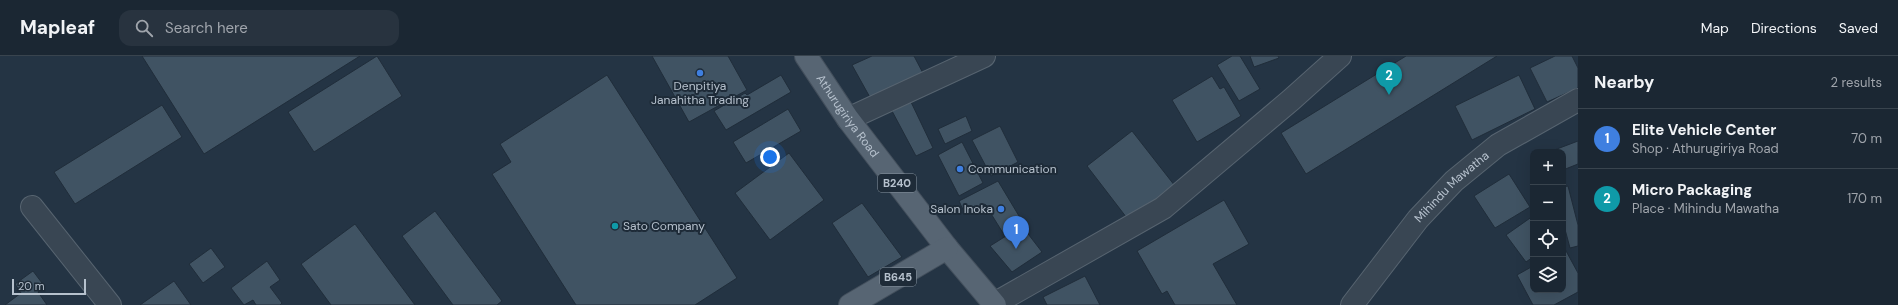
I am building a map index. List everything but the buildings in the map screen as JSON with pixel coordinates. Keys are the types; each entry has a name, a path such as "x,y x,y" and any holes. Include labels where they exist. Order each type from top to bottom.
{"main road":[{"name":"Athurugiriya Road","path":"806,56 848,119 947,248 995,305"},
{"name":"B645","path":"850,305 947,248"}],"street":[{"path":"848,119 984,56"},
{"path":"995,305 1163,208 1340,56"},
{"name":"Mihindu Mawatha","path":"1352,305 1418,219 1454,181 1498,145 1578,100"},
{"path":"32,206 110,305"}],"place":[{"name":"Denpitiya Janahitha Trading","path":"700,73"},
{"name":"Micro Packaging","path":"1389,95"},
{"name":"Communication","path":"960,169"},
{"name":"Salon Inoka","path":"1001,209"},
{"name":"Sato Company","path":"615,226"},
{"name":"Elite Vehicle Center","path":"1016,249"}]}
